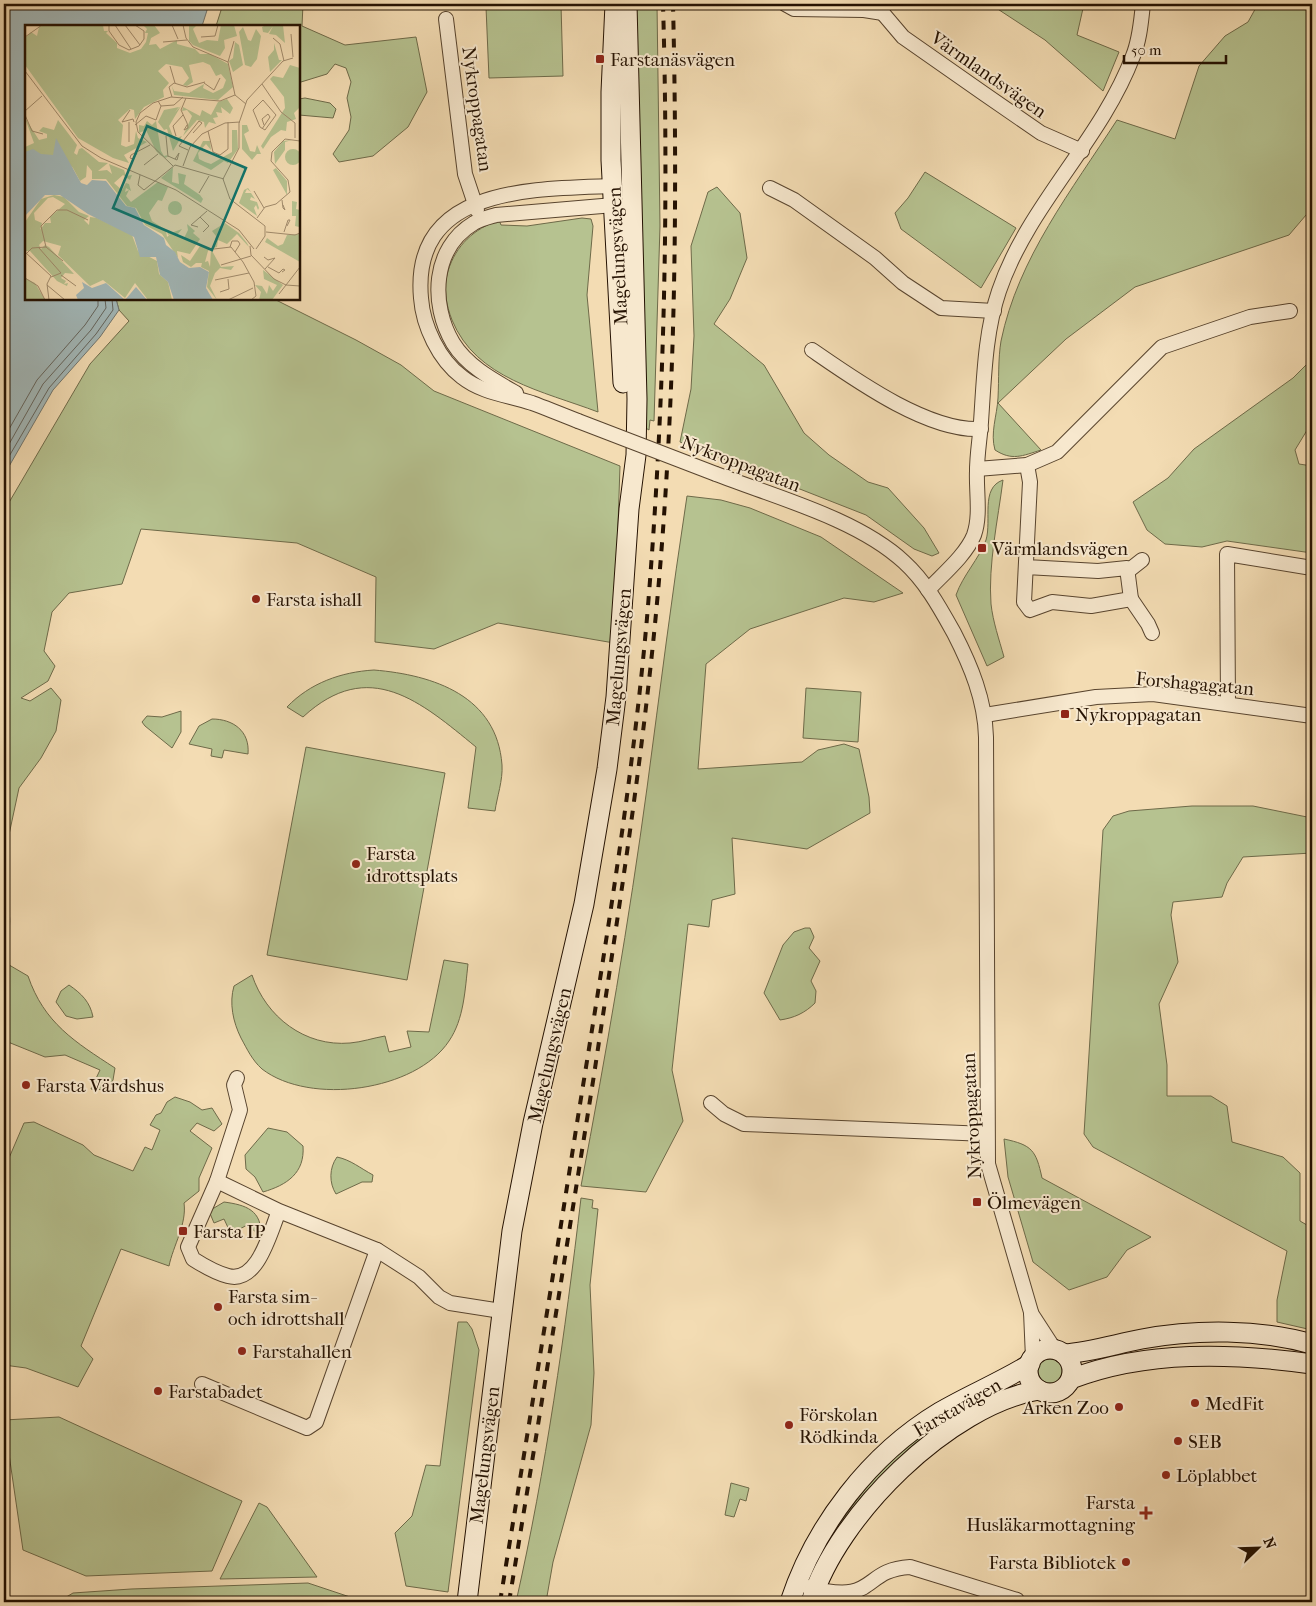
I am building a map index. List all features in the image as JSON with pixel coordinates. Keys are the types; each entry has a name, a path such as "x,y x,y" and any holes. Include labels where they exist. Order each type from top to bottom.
{"main road":[{"name":"Magelungsvägen","path":"467,1602 501,1311 522,1173 596,845 616,697 629,509 636,455 636,399 621,185 610,92 615,4"},
{"name":"Magelungsvägen","path":"621,185 627,4"},
{"name":"Farstavägen","path":"790,1602 797,1582 831,1519 861,1479 894,1446 940,1412 1031,1361 1043,1351 1059,1352 1143,1338 1205,1333 1257,1334 1312,1344"},
{"path":"1059,1352 1070,1362 1071,1379"},
{"name":"Farstavägen","path":"813,1596 858,1517 875,1496 910,1460 952,1429 978,1413 1014,1396 1039,1390 1048,1393 1057,1392 1066,1387 1071,1379 1093,1370 1172,1358 1250,1357 1312,1364"},
{"path":"1031,1361 1028,1374 1032,1384 1039,1390"}],"street":[{"name":"Värmlandsvägen","path":"786,4 794,9 879,9 904,37 983,94 1041,133 1082,151"},
{"path":"928,590 974,535 977,518 977,469 984,373 994,311 1010,265 1027,232 1082,151 1114,99 1134,54 1143,4"},
{"name":"Nykroppagatan","path":"446,19 465,174 481,220"},
{"name":"Nykroppagatan","path":"621,185 554,189 492,198 475,203 453,215 436,231 424,254 420,283 421,301 429,332 449,366 462,378 479,388 531,403 863,532 903,561 928,590 961,646 974,678 985,715 988,1164 1031,1312 1031,1361"},
{"path":"770,188 794,200 875,258 903,283 941,308 994,311"},
{"name":"Nykroppagatan","path":"531,403 485,375 454,344 446,326 438,282 442,260 450,245 473,223 496,215 622,205"},
{"path":"977,469 1027,465 1056,452 1159,349 1250,317 1290,311"},
{"path":"812,350 860,384 896,403 946,424 970,430 981,429"},
{"path":"1027,465 1030,482 1024,602 1030,610 1052,602 1091,606 1131,599"},
{"path":"1228,703 1227,554 1312,568"},
{"path":"1128,571 1142,560"},
{"path":"1026,567 1098,571 1121,567 1127,568 1131,599 1143,615 1152,633"},
{"name":"Forshagagatan","path":"985,715 1105,696 1153,694 1312,716"},
{"path":"238,1078 234,1085 240,1110 217,1181 188,1247 193,1259 230,1277 246,1275 257,1264 279,1211"},
{"path":"711,1103 724,1114 744,1124 987,1134"},
{"path":"217,1181 279,1211 377,1250 417,1276 439,1297 450,1303 501,1311"},
{"path":"202,1384 307,1428 316,1422 377,1250"},
{"name":"Nykroppagatan","path":"1031,1312 1059,1352"},
{"path":"797,1582 813,1596 845,1600 859,1598 871,1589 884,1575 900,1568 910,1567 1017,1600"}],"green space":[{"path":"223,4 303,4 302,26 345,45 416,37 427,92 408,127 373,156 339,162 333,154 349,130 351,117 347,98 351,82 346,68 335,64 327,74 301,82 300,25 216,25"},
{"path":"635,4 657,4 660,226 654,421 650,420 649,430 644,427"},
{"path":"990,4 1084,4 1077,35 1119,52 1103,91 1045,40"},
{"path":"1258,4 1312,4 1312,208 1289,235 1135,287 1066,339 998,403 1041,450 1023,456 1012,456 995,450 993,431 998,398 1001,341 1020,281 1048,226 1117,120 1175,139 1199,66 1225,36 1248,22"},
{"path":"561,5 563,76 489,78 486,7"},
{"path":"305,98 330,103 336,109 333,118 300,115 300,99"},
{"path":"925,172 1016,228 981,288 901,229 895,213 908,198"},
{"path":"717,187 740,213 747,258 730,299 714,324 764,365 804,433 829,455 868,482 888,488 924,528 939,553 932,556 914,549 866,515 680,442 691,389 694,336 691,246 708,192"},
{"path":"582,218 591,219 593,226 587,295 598,412 534,389 494,370 477,356 463,340 452,320 446,296 446,277 451,262 467,239 482,228 499,220 501,225 527,226"},
{"path":"116,300 276,300 401,365 434,391 620,466 614,643 498,623 434,649 375,642 376,577 297,543 141,529 122,584 69,593 52,612 44,651 55,666 48,681 21,698 30,701 51,688 61,700 56,731 41,758 19,788 4,858 4,511 90,364 129,321 119,310"},
{"path":"1312,352 1312,422 1295,450 1299,464 1312,466 1312,553 1227,541 1202,547 1165,544 1147,530 1133,502 1168,478 1194,449 1293,378 1309,362"},
{"path":"1003,480 992,558 990,589 993,617 1004,657 987,666 956,595 986,540 991,490"},
{"path":"687,496 721,500 750,508 821,537 903,593 874,602 844,598 750,629 706,664 698,769 802,762 818,750 844,744 859,749 869,797 870,813 807,849 732,838 735,894 712,900 709,927 688,924 672,1070 683,1121 646,1192 581,1186 633,888"},
{"path":"374,670 419,677 440,684 459,694 475,706 488,722 498,741 502,771 495,811 468,808 476,747 435,715 394,692 372,688 350,690 327,699 303,717 287,707 306,691 327,680 350,673"},
{"path":"806,688 861,692 858,742 803,738"},
{"path":"181,711 181,732 172,748 142,722 147,716 162,717"},
{"path":"212,719 227,721 239,728 246,739 248,754 224,750 222,758 211,756 212,749 189,744 199,726"},
{"name":"Farsta idrottsplats","path":"306,747 445,773 407,980 267,955"},
{"path":"1192,806 1253,806 1312,818 1312,853 1243,857 1227,883 1222,897 1173,902 1171,915 1178,962 1159,1004 1167,1065 1167,1096 1211,1096 1227,1106 1232,1142 1283,1157 1300,1173 1300,1221 1312,1228 1312,1330 1277,1322 1277,1300 1287,1251 1093,1147 1084,1134 1103,830 1113,816 1129,811"},
{"path":"4,895 8,906 10,925 4,940"},
{"path":"810,928 814,937 809,948 820,961 811,981 816,991 815,1003 799,1014 780,1020 764,993 783,945 794,932"},
{"path":"444,960 468,964 461,1014 454,1032 449,1041 433,1058 413,1072 388,1082 361,1088 334,1090 307,1087 282,1080 262,1069 255,1062 236,1026 232,1006 234,986 252,975 258,990 277,1016 303,1034 333,1043 350,1043 385,1036 389,1052 411,1047 407,1031 429,1032"},
{"path":"4,962 28,976 43,1007 62,1030 115,1068 113,1080 107,1090 91,1089 100,1070 65,1055 45,1057 8,1042 4,1050"},
{"path":"69,985 85,999 93,1017 77,1019 66,1016 56,1002 61,991"},
{"path":"175,1097 190,1102 202,1110 212,1108 222,1124 214,1131 197,1123 190,1131 212,1148 199,1178 199,1191 184,1203 182,1227 169,1266 121,1249 81,1346 93,1359 78,1387 26,1368 4,1365 4,1156 9,1158 24,1123 34,1122 83,1145 94,1155 133,1171 145,1147 152,1150 160,1130 150,1125 156,1115 161,1113 167,1102"},
{"path":"268,1128 287,1132 303,1146 303,1155 298,1171 293,1176 280,1186 263,1192 255,1177 246,1169 245,1155"},
{"path":"1004,1139 1021,1144 1031,1150 1035,1155 1042,1178 1151,1237 1127,1250 1107,1277 1069,1290 1033,1262 1008,1177"},
{"path":"337,1157 351,1162 373,1175 372,1182 362,1182 336,1194 331,1176 332,1166"},
{"path":"581,1198 593,1200 592,1208 598,1209 590,1285 594,1373 591,1425 553,1562 546,1602 516,1602 546,1451"},
{"path":"224,1202 251,1210 259,1220 261,1236 247,1225 231,1234 224,1219 214,1223 209,1211"},
{"path":"458,1322 467,1322 472,1329 479,1350 448,1592 406,1586 395,1533 412,1516 426,1465 440,1466"},
{"path":"1050,1359 1055,1360 1061,1366 1061,1376 1055,1382 1050,1383 1045,1382 1039,1376 1038,1371 1039,1366 1045,1360"},
{"path":"1009,1384 1013,1390 944,1427 816,1572 812,1567 854,1504 869,1484 904,1448 945,1417"},
{"path":"59,1417 242,1501 212,1571 86,1576 23,1550 4,1420"},
{"path":"731,1483 749,1488 746,1501 740,1499 734,1517 725,1515"},
{"path":"259,1503 267,1507 317,1577 220,1579"},
{"path":"308,1583 365,1602 58,1602 73,1593 131,1589"}],"water":[{"path":"4,4 209,4 202,25 25,25 25,300 116,300 119,310 100,337 53,390 4,475"}],"railway":[{"path":"500,1602 607,934 634,745 641,681 658,465 664,311 665,81 663,4"},
{"path":"509,1602 611,965 634,800 654,634 667,477 671,398 675,241 673,4"}],"place":[{"name":"Farstanäsvägen","path":"600,59"},
{"name":"Värmlandsvägen","path":"982,548"},
{"name":"Farsta ishall","path":"256,599"},
{"name":"Nykroppagatan","path":"1065,714"},
{"name":"Farsta idrottsplats","path":"356,864"},
{"name":"Farsta Värdshus","path":"26,1085"},
{"name":"Ölmevägen","path":"977,1202"},
{"name":"Farsta IP","path":"183,1231"},
{"name":"Farsta sim- och idrottshall","path":"218,1307"},
{"name":"Farstahallen","path":"242,1351"},
{"name":"Farstabadet","path":"158,1391"},
{"name":"MedFit","path":"1195,1403"},
{"name":"Arken Zoo","path":"1119,1407"},
{"name":"Förskolan Rödkinda","path":"789,1425"},
{"name":"SEB","path":"1178,1441"},
{"name":"Löplabbet","path":"1166,1475"},
{"name":"Farsta Husläkarmottagning","path":"1146,1513"},
{"name":"Farsta Bibliotek","path":"1126,1562"}]}
